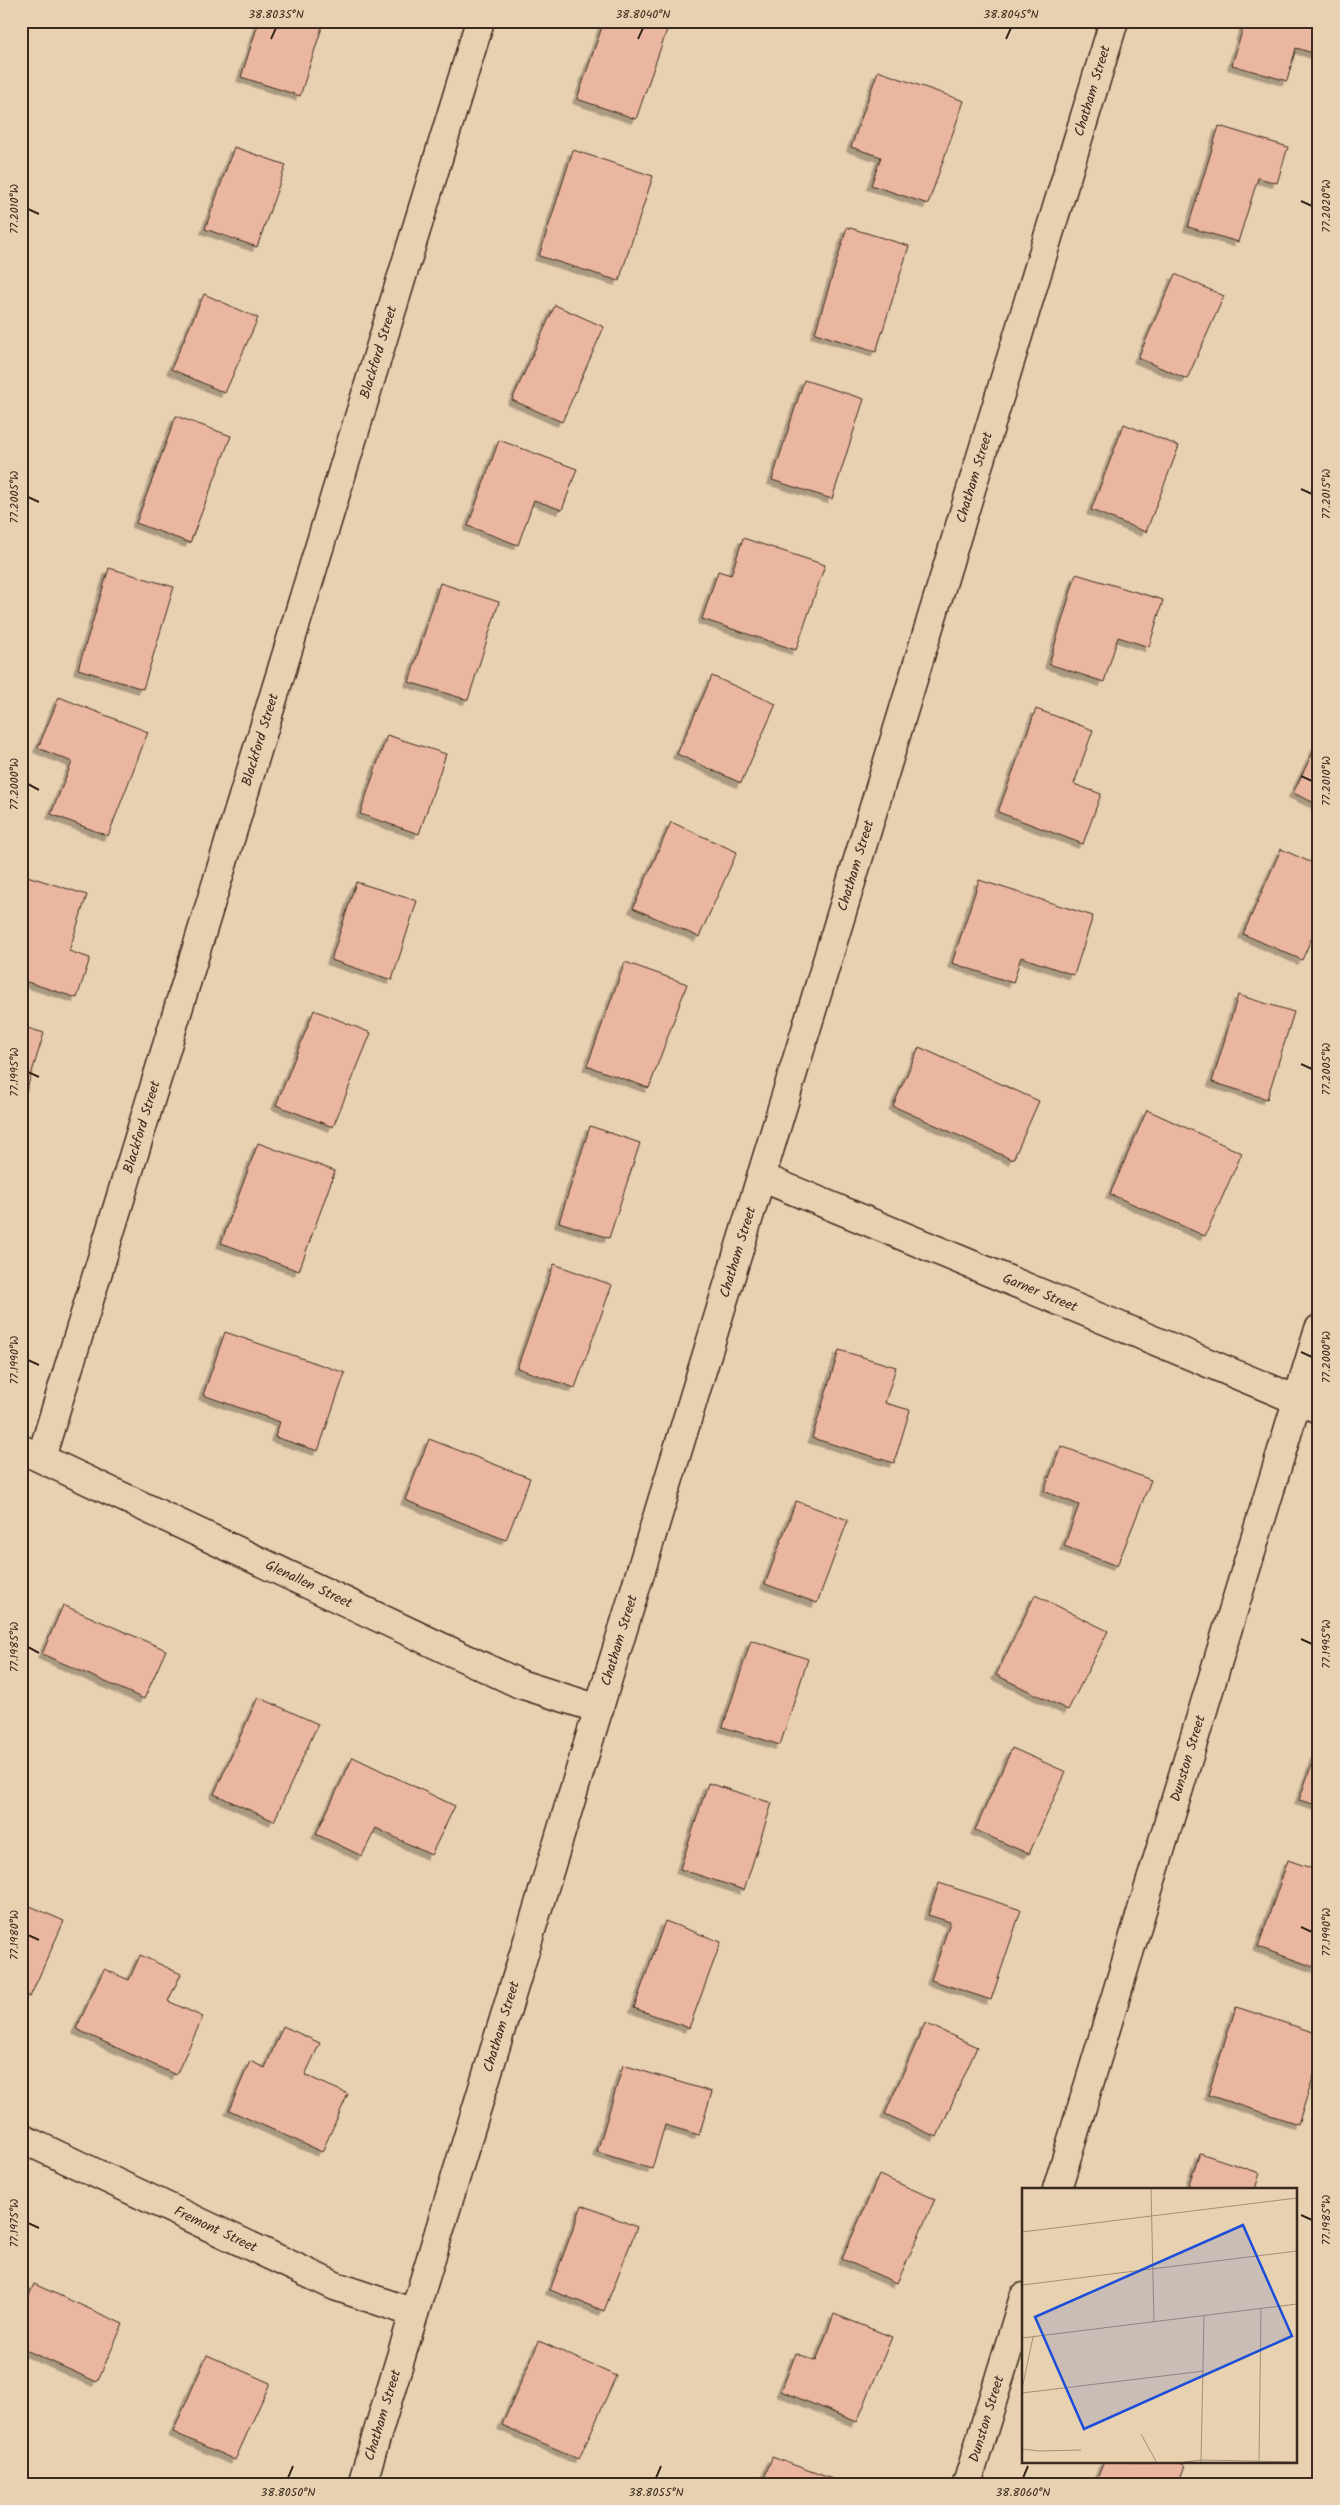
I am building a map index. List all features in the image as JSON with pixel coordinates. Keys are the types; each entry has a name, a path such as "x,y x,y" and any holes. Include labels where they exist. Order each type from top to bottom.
{"street":[{"name":"Blackford Street","path":"31,1453 480,21"},
{"name":"Chatham Street","path":"362,2484 1114,21"},
{"name":"Garner Street","path":"761,1177 1308,1405"},
{"name":"Dunston Street","path":"1057,2188 1308,1405 1319,1329"},
{"name":"Glenallen Street","path":"31,1453 520,1684 599,1709"},
{"name":"Fremont Street","path":"21,2138 335,2286 414,2313"},
{"name":"Dunston Street","path":"967,2484 1022,2304"}],"building":[{"path":"259,21 324,21 300,96 241,77"},
{"path":"604,21 670,21 636,119 577,99"},
{"path":"1245,21 1319,21 1319,55 1296,48 1287,81 1232,65"},
{"path":"878,71 964,101 928,204 871,185 881,157 851,147"},
{"path":"1219,126 1288,147 1277,183 1258,178 1238,242 1188,227"},
{"path":"234,147 286,165 257,247 205,229"},
{"path":"573,150 653,176 619,281 539,256"},
{"path":"847,227 909,246 876,352 815,333"},
{"path":"1175,274 1224,296 1187,379 1138,358"},
{"path":"204,294 258,318 225,393 171,369"},
{"path":"555,305 604,327 562,422 512,400"},
{"path":"804,380 864,399 832,499 772,480"},
{"path":"176,416 231,436 190,543 136,523"},
{"path":"1124,424 1179,446 1146,532 1091,510"},
{"path":"499,440 577,469 562,510 534,500 518,545 468,526"},
{"path":"743,538 825,565 796,650 702,619 718,571 731,575"},
{"path":"109,568 174,587 143,689 78,669"},
{"path":"1076,574 1163,600 1149,647 1118,637 1104,682 1049,664"},
{"path":"440,583 499,602 468,700 409,682"},
{"path":"712,676 776,704 741,783 677,754"},
{"path":"59,697 148,732 108,836 51,814 72,762 38,748"},
{"path":"1036,709 1093,730 1074,784 1101,794 1083,844 998,812"},
{"path":"387,735 446,754 419,834 360,814"},
{"path":"1319,740 1319,805 1293,793"},
{"path":"671,822 737,852 699,937 633,908"},
{"path":"1281,849 1319,866 1319,922 1302,960 1243,934"},
{"path":"21,874 87,895 69,951 90,958 77,998 21,980"},
{"path":"979,880 1093,916 1074,975 1021,957 1013,983 952,963"},
{"path":"356,882 417,901 392,980 331,960"},
{"path":"625,962 687,984 649,1088 587,1066"},
{"path":"1238,995 1294,1012 1267,1099 1212,1082"},
{"path":"314,1010 371,1033 333,1127 276,1105"},
{"path":"21,1026 44,1033 21,1108"},
{"path":"919,1047 1039,1101 1013,1160 893,1106"},
{"path":"1147,1110 1242,1153 1205,1236 1110,1194"},
{"path":"590,1126 640,1143 609,1238 559,1222"},
{"path":"258,1143 335,1171 299,1271 221,1243"},
{"path":"554,1264 612,1285 575,1388 517,1368"},
{"path":"225,1332 345,1373 318,1451 275,1437 280,1422 203,1395"},
{"path":"839,1350 896,1367 885,1403 910,1410 894,1463 812,1438"},
{"path":"429,1439 530,1478 506,1540 405,1500"},
{"path":"1061,1446 1151,1480 1117,1566 1064,1546 1079,1505 1044,1491"},
{"path":"796,1501 848,1520 817,1603 765,1584"},
{"path":"1035,1595 1108,1631 1068,1710 996,1675"},
{"path":"63,1605 166,1650 144,1699 42,1654"},
{"path":"751,1640 808,1659 780,1745 723,1727"},
{"path":"258,1697 318,1724 274,1821 214,1794"},
{"path":"1319,1744 1319,1806 1299,1800"},
{"path":"1012,1748 1066,1772 1029,1854 975,1830"},
{"path":"353,1757 455,1806 431,1855 376,1828 362,1856 316,1834"},
{"path":"708,1783 772,1803 744,1890 680,1869"},
{"path":"1288,1860 1319,1871 1317,1968 1258,1947"},
{"path":"939,1883 1021,1910 991,2000 931,1980 950,1922 928,1915"},
{"path":"21,1902 64,1921 30,1997 21,1993"},
{"path":"665,1921 721,1942 689,2028 634,2008"},
{"path":"140,1955 181,1974 168,2001 203,2017 176,2075 76,2029 104,1969 129,1980"},
{"path":"1236,2007 1319,2034 1319,2060 1298,2124 1208,2095"},
{"path":"925,2023 977,2047 937,2137 885,2114"},
{"path":"283,2026 320,2043 305,2075 348,2094 322,2152 229,2110 250,2061 265,2068"},
{"path":"623,2065 712,2092 699,2135 665,2125 652,2169 597,2152"},
{"path":"1200,2153 1260,2173 1255,2188 1187,2188"},
{"path":"879,2175 935,2199 897,2283 842,2259"},
{"path":"582,2205 637,2227 604,2311 550,2290"},
{"path":"34,2284 123,2324 97,2382 21,2348 21,2314"},
{"path":"834,2314 892,2337 857,2422 781,2391 796,2353 816,2361"},
{"path":"539,2341 616,2376 579,2459 502,2425"},
{"path":"207,2355 270,2383 235,2460 173,2432"},
{"path":"772,2457 846,2484 762,2484"},
{"path":"1104,2462 1178,2462 1185,2465 1178,2484 1164,2481 1163,2484 1095,2484"}]}
